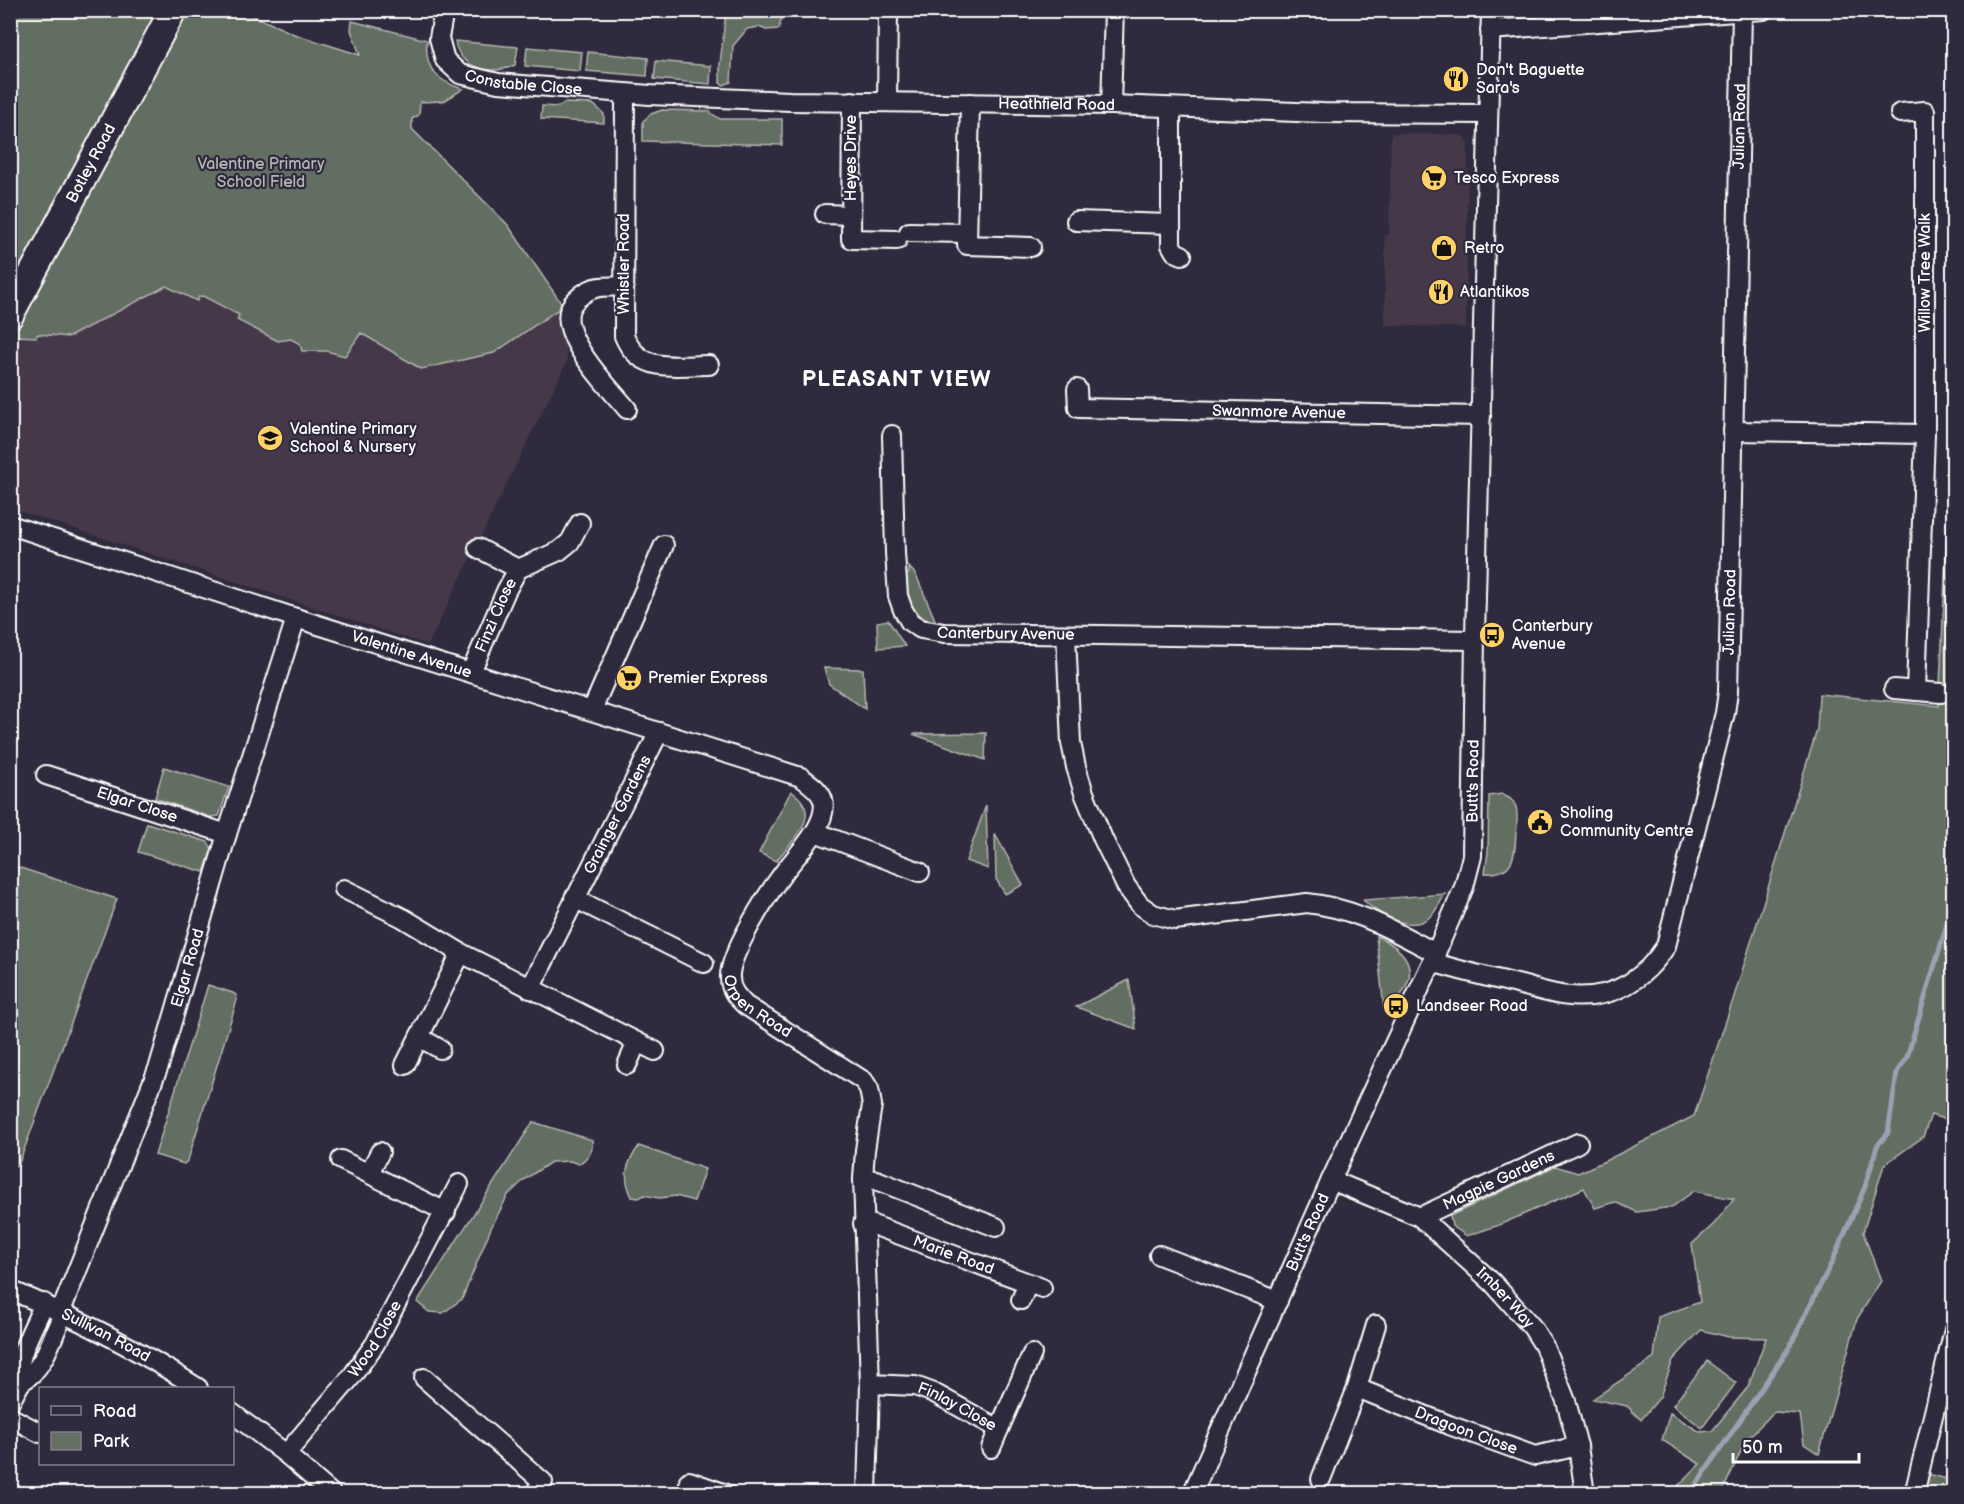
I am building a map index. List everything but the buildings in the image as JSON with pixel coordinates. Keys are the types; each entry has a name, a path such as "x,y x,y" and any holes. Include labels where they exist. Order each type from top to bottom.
{"main road":[{"name":"Botley Road","path":"10,315 172,10"}],"street":[{"name":"Constable Close","path":"444,10 439,38 441,50 445,60 460,74 498,83 625,93"},
{"path":"887,102 888,10"},
{"path":"1111,105 1114,10"},
{"name":"Butt's Road","path":"1192,1494 1331,1180 1434,957 1464,887 1472,855 1475,640 1491,10"},
{"path":"1490,30 1763,10"},
{"name":"Julian Road","path":"1434,957 1458,970 1564,995 1593,997 1628,985 1645,973 1666,946 1725,713 1728,692 1742,12"},
{"name":"Heathfield Road","path":"625,93 778,100 1111,105 1323,113 1488,114"},
{"name":"Whistler Road","path":"625,93 624,336 636,355 656,365 709,365"},
{"name":"Heyes Drive","path":"852,101 851,239 903,236 967,239"},
{"path":"970,104 967,239 1031,247"},
{"path":"1171,108 1171,245 1175,252 1182,255"},
{"name":"Willow Tree Walk","path":"1900,113 1933,110 1916,691"},
{"name":"Heyes Drive","path":"825,214 851,215"},
{"path":"1076,220 1170,224"},
{"path":"623,286 598,287 585,292 572,304 569,312 569,326 573,338 586,359 627,409"},
{"name":"Swanmore Avenue","path":"1077,388 1078,416 1481,416"},
{"path":"1733,431 1924,434"},
{"name":"Canterbury Avenue","path":"892,435 898,596 910,622 921,629 944,633 1066,636 1475,640"},
{"name":"Finzi Close","path":"471,672 518,569 559,551 570,542 580,522"},
{"name":"Valentine Avenue","path":"10,525 801,777 811,784"},
{"path":"592,710 664,545"},
{"path":"478,548 518,569"},
{"name":"Elgar Road","path":"21,1382 30,1377 38,1368 159,1066 227,834 296,618"},
{"path":"1066,636 1071,743 1076,767 1103,839 1126,886 1140,905 1153,914 1175,920 1307,903 1328,905 1353,911 1434,957"},
{"path":"1894,689 1941,693"},
{"name":"Grainger Gardens","path":"530,989 659,732"},
{"name":"Elgar Close","path":"46,775 227,834"},
{"name":"Orpen Road","path":"811,784 823,801 821,820 756,916 730,965 730,980 735,994 746,1005 864,1081 868,1089 872,1105 863,1179 870,1384 867,1494"},
{"path":"814,832 920,872"},
{"path":"344,889 403,918 461,953 530,989 655,1051"},
{"path":"574,898 704,963"},
{"path":"405,1065 461,953"},
{"path":"419,1037 440,1049"},
{"path":"627,1065 637,1042"},
{"name":"Magpie Gardens","path":"1420,1217 1578,1143"},
{"path":"369,1173 380,1152"},
{"path":"341,1160 446,1212"},
{"path":"863,1179 876,1180 996,1227"},
{"name":"Imber Way","path":"1331,1180 1420,1217 1493,1283 1532,1327 1544,1346 1566,1401 1578,1446 1585,1494"},
{"name":"Wood Close","path":"286,1454 352,1376 375,1344 459,1184"},
{"name":"Marie Road","path":"863,1224 1035,1286 1021,1300"},
{"path":"1159,1255 1278,1300"},
{"name":"Sullivan Road","path":"10,1290 44,1303 122,1343 195,1387"},
{"path":"10,1402 21,1382 18,1375 20,1359 44,1303"},
{"path":"1321,1479 1357,1388 1376,1324"},
{"path":"1914,1494 1953,1330"},
{"name":"Finlay Close","path":"870,1384 915,1386 934,1393 999,1429 1032,1354"},
{"path":"424,1378 543,1482 534,1494"},
{"name":"Dragoon Close","path":"1357,1388 1535,1456 1578,1446"},
{"path":"234,1415 286,1454 332,1494"},
{"path":"10,1417 39,1432"},
{"path":"991,1448 999,1429"},
{"path":"689,1481 720,1493"}],"shaded area":[{"path":"1391,133 1460,135 1465,138 1468,145 1466,328 1385,325 1385,235 1389,235"},
{"name":"Valentine Primary School & Nursery","path":"166,286 197,300 203,296 239,315 237,320 278,341 290,338 300,344 302,351 326,351 345,356 361,332 421,369 494,353 563,306 567,361 428,645 11,508 10,343 18,331 69,337"}],"green space":[{"name":"Valentine Primary School Field","path":"11,11 243,11 294,34 360,55 351,30 352,21 427,40 428,59 434,72 439,78 463,89 444,101 420,102 419,115 412,119 412,129 508,225 563,306 494,353 421,369 361,333 345,356 326,351 302,351 300,344 291,339 278,341 237,320 239,315 203,296 197,301 166,286 69,337 38,334 36,337 15,336 11,343"},
{"path":"726,11 783,11 779,29 766,30 759,27 747,29 733,46 731,82 724,85 720,83 720,64"},
{"path":"455,41 518,47 515,65 497,70 478,68 463,58"},
{"path":"527,47 582,52 580,71 525,66"},
{"path":"588,52 648,58 647,76 586,71"},
{"path":"656,61 711,66 710,84 654,79"},
{"path":"564,103 593,104 604,114 604,123 541,119 542,106 558,107"},
{"path":"662,110 708,111 720,119 782,119 782,145 643,141 643,121 651,114"},
{"path":"1953,404 1953,1122 1931,1115 1923,1137 1884,1165 1863,1232 1881,1281 1857,1319 1819,1454 1804,1444 1800,1414 1774,1412 1746,1440 1722,1493 1671,1493 1700,1464 1662,1440 1670,1413 1700,1432 1712,1431 1748,1387 1766,1338 1729,1337 1701,1330 1673,1360 1660,1397 1641,1420 1627,1406 1593,1399 1654,1358 1658,1317 1700,1302 1692,1244 1714,1224 1734,1199 1694,1191 1672,1207 1637,1212 1615,1202 1595,1208 1584,1188 1499,1225 1467,1236 1452,1226 1450,1216 1555,1166 1578,1173 1694,1116 1733,1000 1817,730 1819,694 1939,706"},
{"path":"909,567 916,575 936,622 921,617 912,607 904,578 909,573"},
{"path":"888,620 905,646 878,648 877,622"},
{"path":"824,668 863,669 865,709 829,684"},
{"path":"986,733 985,760 913,734"},
{"path":"164,767 229,787 219,816 210,817 155,798"},
{"path":"791,791 806,808 806,817 798,835 776,861 759,853"},
{"path":"1502,794 1512,801 1517,810 1514,855 1508,867 1502,871 1485,873 1488,852 1489,796"},
{"path":"986,805 988,869 966,861"},
{"path":"147,823 208,842 212,849 204,872 138,852"},
{"path":"995,834 1023,885 1005,894 996,879"},
{"path":"11,865 117,899 18,1166 10,1165"},
{"path":"1445,894 1432,915 1424,921 1415,923 1396,921 1363,900"},
{"path":"1376,936 1400,951 1408,963 1408,982 1393,1008 1384,1009"},
{"path":"1129,980 1136,1029 1076,1007"},
{"path":"208,985 233,993 237,1000 188,1160 184,1164 155,1155"},
{"path":"533,1122 592,1140 591,1151 579,1164 570,1161 551,1162 525,1179 508,1195 491,1228 462,1299 443,1313 429,1312 417,1302"},
{"path":"639,1146 705,1169 694,1201 676,1196 632,1197 626,1176 628,1165"},
{"path":"1707,1361 1736,1383 1702,1428 1673,1405"},
{"path":"1928,1474 1947,1479 1952,1493 1923,1494"}],"waterway":[{"path":"1690,1494 1789,1348 1832,1262 1865,1187 1877,1146 1888,1133 1897,1072 1907,1057 1954,901"}],"place":[{"name":"Don't Baguette Sara's","path":"1456,79"},
{"name":"Tesco Express","path":"1434,178"},
{"name":"Retro","path":"1444,248"},
{"name":"Atlantikos","path":"1441,292"},
{"name":"Valentine Primary School & Nursery","path":"270,438"},
{"name":"Canterbury Avenue","path":"1492,635"},
{"name":"Premier Express","path":"629,678"},
{"name":"Sholing Community Centre","path":"1540,822"},
{"name":"Landseer Road","path":"1396,1006"}],"district":[{"name":"PLEASANT VIEW","path":"897,379"}]}
